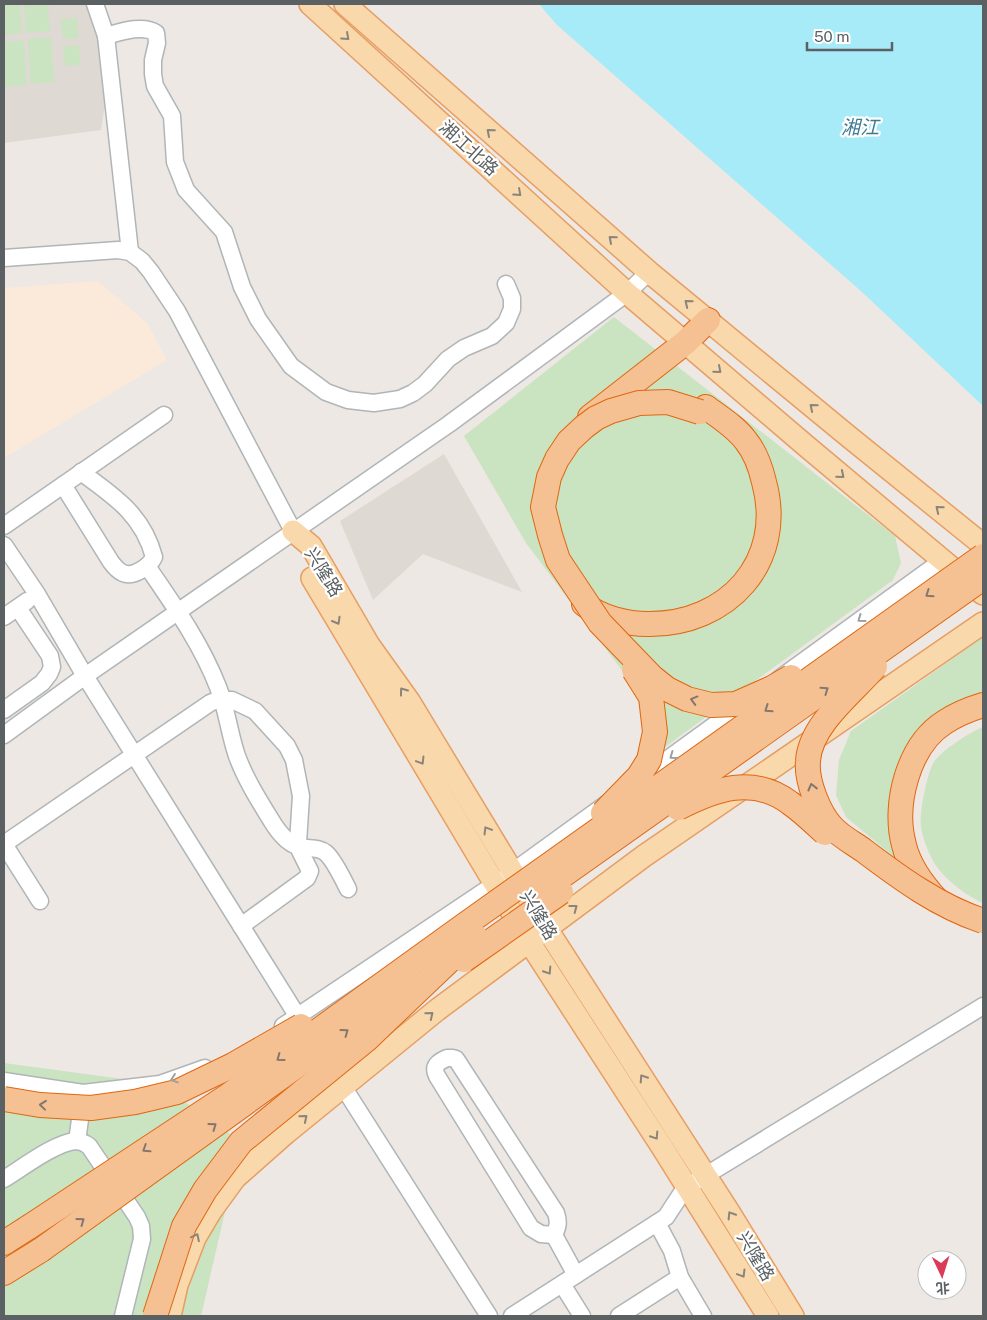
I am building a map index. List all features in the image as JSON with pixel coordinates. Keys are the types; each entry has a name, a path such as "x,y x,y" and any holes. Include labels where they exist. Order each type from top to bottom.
{"highway":[{"path":"554,862 639,776 649,760 655,732 651,697 637,673 576,613 560,590 538,546 533,526 532,504 544,461 561,434 580,418 601,406 622,398 641,394 661,394 680,397 706,407 727,423 746,441 761,471 768,495 770,519 765,543 757,562 747,579 726,602 697,617 660,624 637,624 613,619 586,606 571,590 549,557 542,537 537,507 549,464 558,448 581,428 691,346 711,322"},
{"path":"581,428 573,443 561,462 552,485 550,507 555,540 562,562 575,582 592,596 622,612 636,616 660,618 689,613 710,603 731,587 746,570 758,548 762,526 763,498 759,485 746,453 733,437 700,412 668,402 639,403 611,411 596,418 584,427 569,441 556,459 549,477 543,507 558,560 600,623 667,690 687,699 712,705 736,704 772,688 881,629"},
{"path":"4,1273 41,1250 371,1013 554,862 881,629 981,547"},
{"path":"4,1243 229,1095 470,930 614,840 983,578"},
{"path":"905,633 825,719 812,745 808,761 811,784 818,805 833,828 923,893 983,921"},
{"path":"983,706 964,711 944,722 926,738 908,769 902,793 900,817 916,873 941,904 972,919 983,921"},
{"path":"983,711 973,714 953,727 930,746 917,766 908,800 907,844 934,886 957,903 983,913"},
{"path":"614,840 698,798 725,788 753,786 789,801 860,861 915,899 953,918 983,929"},
{"path":"155,1316 184,1226 205,1190 240,1142 465,959 680,807"},
{"path":"4,1099 40,1105 91,1108 135,1102 177,1092 233,1065 603,814"},
{"path":"292,1026 470,930"},
{"path":"366,1040 470,930"}],"main road":[{"name":"湘江北路","path":"310,4 627,293 983,594"},
{"name":"湘江北路","path":"346,4 649,272 981,547"},
{"name":"兴隆路","path":"293,531 310,546 369,645 410,701 547,928 706,1175 793,1316"},
{"name":"兴隆路","path":"293,531 299,555 529,941 768,1316"},
{"path":"170,1316 177,1285 196,1238 211,1211 235,1178 436,1010 644,856 983,623"}],"street":[{"path":"95,4 106,36 130,252"},
{"path":"106,36 123,31 143,30 153,31 156,34 153,60 155,86 172,116 175,162 186,190 224,232 242,287 258,319 291,366 326,392 348,400 374,403 400,398 413,392 425,384 448,359 464,348 492,336 506,323 512,309 512,298 506,284"},
{"path":"4,258 96,251 118,250 130,252 151,272 177,311 293,531"},
{"path":"4,735 85,676 449,424 627,293 649,272"},
{"path":"4,526 164,415"},
{"path":"63,484 111,562 118,570 124,574 133,574 147,566 154,557 135,517 104,487 81,472"},
{"path":"4,545 37,594 85,676 136,754 241,926 292,1026 343,1086 489,1316"},
{"path":"4,1081 83,1093 160,1084 214,1065 292,1026 513,872 943,560"},
{"path":"147,566 178,612 206,661 223,699 237,755 244,773 272,822 284,837 299,847 318,849 328,855 348,888"},
{"path":"4,617 37,594"},
{"path":"4,710 42,683 52,667 50,656 18,608"},
{"path":"40,901 4,844 210,703 223,699 232,700 255,711 287,746 294,760 301,796 299,847 308,864 309,876 241,926"},
{"path":"512,1316 666,1217 686,1188 983,1006"},
{"path":"447,1058 456,1059 556,1213 558,1228 554,1235 541,1234 531,1228 437,1076 435,1066 439,1061 447,1058"},
{"path":"77,1141 83,1093"},
{"path":"4,1179 56,1148 77,1141 84,1142 92,1151 141,1226 142,1239 123,1316"},
{"path":"657,1223 672,1251 680,1277 703,1316"},
{"path":"554,1235 576,1275"},
{"path":"619,1316 680,1277"},
{"path":"562,1284 582,1316"}],"shaded area":[{"path":"4,4 91,4 108,86 101,130 4,143"},
{"path":"98,281 147,323 167,360 4,458 4,288"},
{"path":"444,454 522,592 423,554 373,600 340,521"}],"green space":[{"path":"4,4 20,4 22,33 4,35"},
{"path":"24,4 48,4 50,31 26,33"},
{"path":"77,18 78,38 63,39 61,19"},
{"path":"51,37 54,82 31,84 28,39"},
{"path":"24,40 27,85 4,87 4,42"},
{"path":"79,45 80,65 65,66 63,47"},
{"path":"614,317 895,536 901,563 893,580 654,755 633,685 526,543 464,436"},
{"path":"983,637 983,699 920,739 907,868 846,817 836,795 839,760 851,731"},
{"path":"983,727 983,903 954,885 936,866 925,842 921,821 926,784 934,762 943,752 957,742"},
{"path":"4,1063 160,1084 241,1142 201,1316 4,1316"}],"water":[{"name":"湘江","path":"539,4 983,4 983,406 862,292 557,25"}]}
